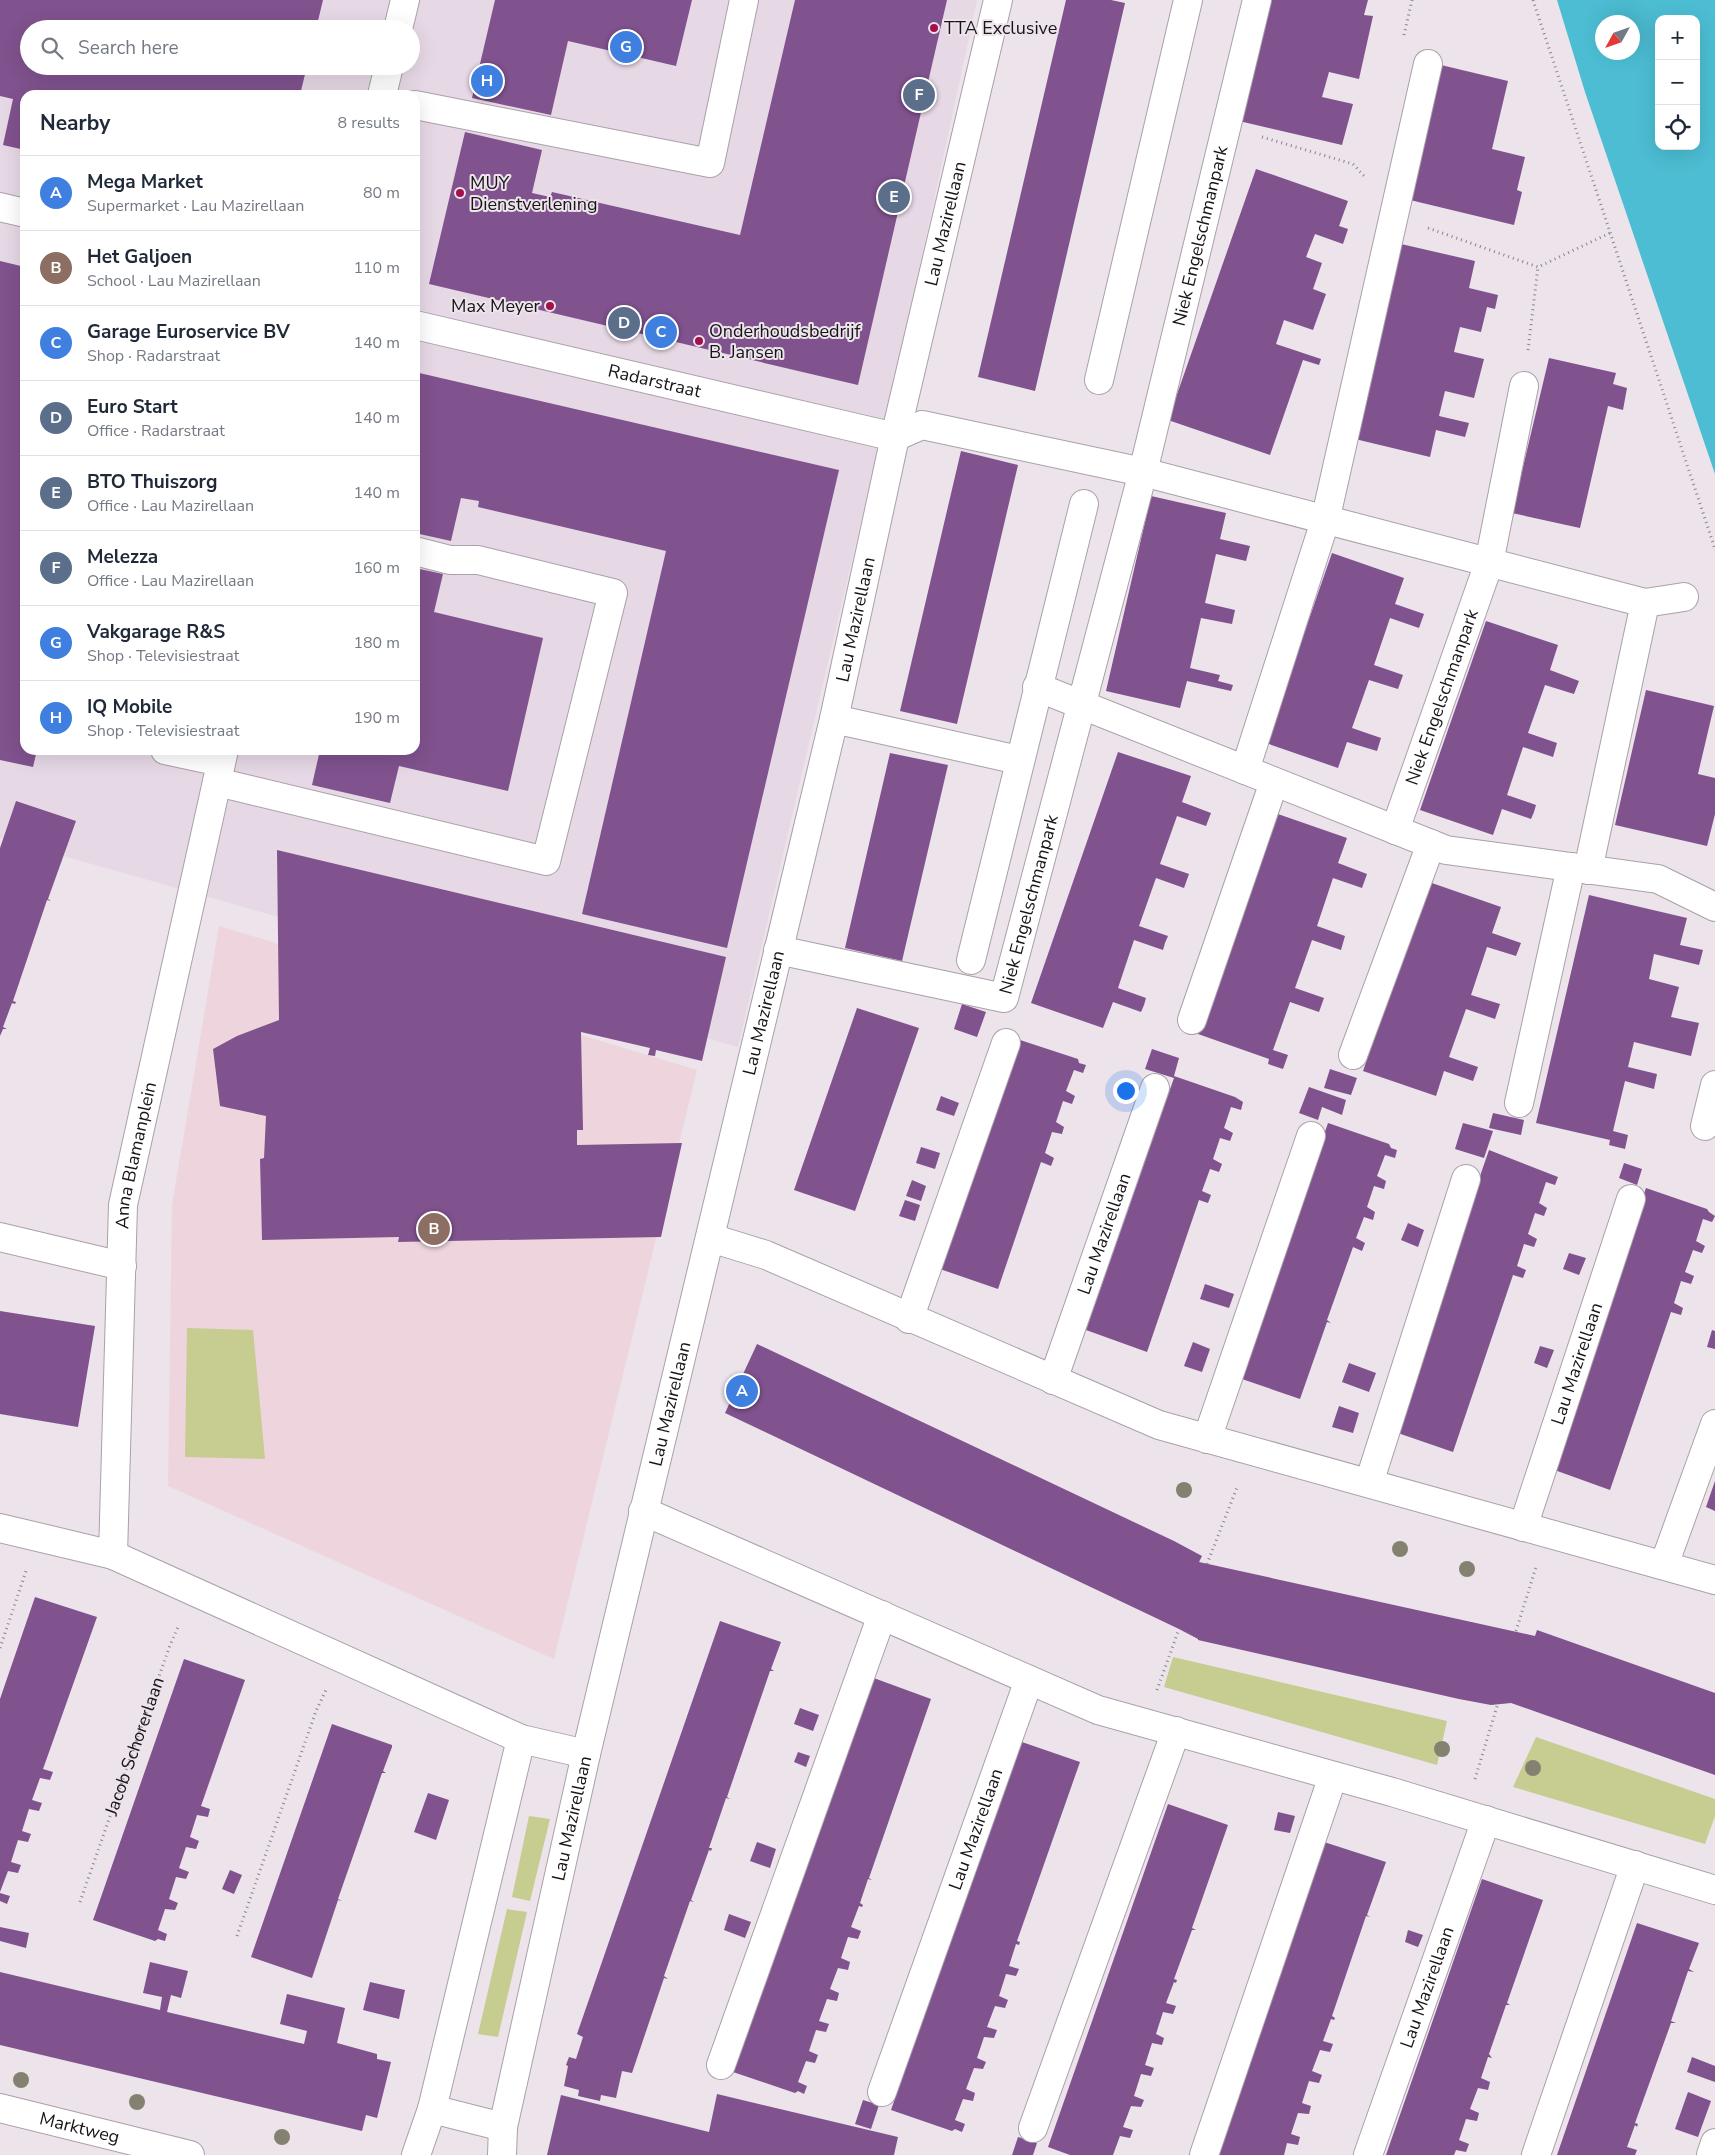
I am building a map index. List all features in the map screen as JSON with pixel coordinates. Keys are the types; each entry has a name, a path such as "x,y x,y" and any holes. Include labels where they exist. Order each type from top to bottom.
{"street":[{"path":"400,20 405,0"},
{"path":"420,106 710,163 744,0"},
{"name":"Lau Mazirellaan","path":"502,2155 503,2127 586,1754 834,719 895,437 998,0"},
{"path":"1099,380 1188,0"},
{"name":"Niek Engelschmanpark","path":"778,950 1004,998 1143,472 1256,0"},
{"path":"1245,770 1325,521 1428,64"},
{"path":"383,90 387,75"},
{"path":"0,207 20,212"},
{"name":"Radarstraat","path":"420,326 895,437"},
{"name":"Niek Engelschmanpark","path":"1395,830 1489,563 1524,386"},
{"path":"895,437 922,425 1143,472 1645,603 1684,597"},
{"path":"970,960 1084,504"},
{"path":"183,755 546,861 613,593 478,560 450,560 420,553"},
{"path":"1519,1103 1580,868 1645,603"},
{"path":"1037,687 1446,850 1658,879 1715,908"},
{"path":"834,719 1020,760"},
{"name":"Anna Blamanplein","path":"113,1556 122,1266 122,1205 220,765"},
{"path":"1192,1020 1274,782"},
{"path":"1353,1055 1430,844"},
{"path":"909,1319 1006,1043"},
{"path":"1705,1126 1715,1085"},
{"name":"Lau Mazirellaan","path":"1053,1380 1154,1088"},
{"path":"1207,1439 1311,1136"},
{"path":"1369,1483 1466,1179"},
{"name":"Lau Mazirellaan","path":"1523,1527 1631,1199"},
{"path":"0,1237 122,1266"},
{"path":"711,1238 766,1255 909,1319 1159,1425 1250,1452 1369,1483 1715,1580"},
{"path":"1664,1565 1715,1424"},
{"path":"644,1511 1098,1710 1486,1820 1715,1890"},
{"path":"0,1528 113,1556 521,1739 586,1754"},
{"path":"721,2065 882,1615"},
{"name":"Lau Mazirellaan","path":"882,2092 1029,1680"},
{"path":"1032,2128 1176,1731"},
{"path":"416,2155 432,2109 521,1739"},
{"path":"1204,2155 1332,1776"},
{"name":"Lau Mazirellaan","path":"1368,2155 1486,1820"},
{"path":"1536,2155 1635,1865"},
{"name":"Marktweg","path":"0,2108 190,2155"},
{"path":"432,2109 503,2127"},
{"path":"1711,2155 1715,2143"}],"path":[{"path":"1533,0 1715,549"},
{"path":"1524,386 1538,267"},
{"path":"1207,1564 1250,1452"},
{"path":"0,1648 36,1536"},
{"name":"Jacob Schorerlaan","path":"80,1902 170,1646 194,1592"},
{"path":"1516,1631 1528,1592"},
{"path":"1166,1664 1179,1629"},
{"path":"237,1936 316,1711 341,1658"},
{"path":"1486,1744 1498,1704"}],"shaded area":[{"path":"0,0 977,0 910,312 738,1047 0,838"},
{"path":"219,926 697,1070 554,1659 168,1486 172,1205"}],"green space":[{"path":"187,1328 253,1330 265,1459 185,1457"},
{"path":"1173,1657 1447,1721 1437,1765 1164,1687"},
{"path":"1536,1737 1715,1799 1715,1816 1705,1844 1513,1787"},
{"path":"529,1816 550,1819 530,1901 512,1897"},
{"path":"507,1909 527,1912 498,2037 478,2034"}],"water":[{"path":"1557,0 1715,0 1715,474 1585,92"}],"building":[{"path":"0,0 323,0 318,20 20,20 20,75 305,75 301,90 20,90 20,149 3,145 13,99 0,96"},
{"path":"495,0 692,0 676,66 568,41 551,115 472,98"},
{"path":"795,0 947,0 858,385 429,284 465,132 542,150 532,193 550,197 552,192 740,235"},
{"path":"1066,0 1111,0 1125,3 1035,391 978,377"},
{"path":"1267,0 1368,0 1364,15 1373,16 1359,79 1329,72 1322,97 1353,104 1342,145 1239,121"},
{"path":"1441,65 1508,81 1492,149 1525,157 1517,190 1522,192 1514,225 1410,200"},
{"path":"1256,169 1348,201 1339,226 1348,229 1343,244 1315,234 1306,257 1322,263 1313,289 1326,294 1313,330 1284,320 1276,344 1321,359 1319,365 1303,360 1270,455 1168,420"},
{"path":"1401,244 1475,261 1469,288 1498,295 1495,309 1487,307 1481,332 1460,327 1454,352 1484,359 1474,398 1445,391 1439,416 1469,423 1465,437 1436,430 1430,457 1355,439"},
{"path":"0,261 20,266 20,755 36,755 33,767 0,760"},
{"path":"1549,358 1616,373 1613,384 1627,388 1623,410 1608,406 1580,528 1512,513"},
{"path":"420,373 839,470 727,948 582,914 666,551 478,507 479,501 461,498 451,541 420,534"},
{"path":"961,451 1018,465 957,724 900,711"},
{"path":"1151,496 1226,513 1220,539 1250,546 1246,561 1216,554 1205,603 1235,610 1232,624 1201,618 1190,668 1220,675 1218,681 1233,685 1231,691 1187,681 1180,708 1106,691"},
{"path":"1332,553 1404,578 1395,604 1424,614 1419,628 1390,618 1374,665 1403,675 1398,689 1369,680 1352,728 1381,738 1377,751 1347,742 1338,768 1266,743"},
{"path":"420,569 443,574 434,612 543,638 508,791 399,766 390,803 312,785 319,755 420,755"},
{"path":"1486,621 1558,645 1550,670 1579,681 1574,694 1545,685 1528,733 1557,743 1553,757 1523,747 1507,795 1536,805 1534,812 1531,819 1502,809 1493,835 1420,810"},
{"path":"1646,690 1714,706 1698,774 1715,778 1715,814 1707,846 1615,825"},
{"path":"1118,752 1191,776 1182,802 1211,813 1206,826 1177,816 1160,864 1189,874 1184,888 1156,878 1139,926 1168,936 1163,950 1134,940 1118,988 1146,998 1144,1005 1141,1012 1113,1002 1103,1028 1031,1003"},
{"path":"890,753 948,765 902,961 845,948"},
{"path":"16,801 76,821 48,899 51,901 47,900 13,1001 16,1002 15,1004 12,1003 3,1027 7,1029 3,1029 0,1036 0,848"},
{"path":"1275,813 1347,838 1338,863 1367,874 1362,888 1333,878 1317,926 1345,936 1341,950 1312,940 1295,988 1324,998 1319,1012 1290,1002 1273,1050 1288,1055 1283,1069 1268,1064 1269,1059 1198,1034"},
{"path":"277,850 726,957 702,1061 656,1050 655,1056 648,1055 650,1048 581,1032 583,1130 577,1130 577,1145 682,1143 661,1237 398,1242 399,1237 262,1240 260,1159 264,1158 266,1116 220,1106 213,1049 237,1036 279,1020"},
{"path":"1429,882 1501,907 1492,933 1521,943 1516,956 1487,947 1471,995 1500,1004 1495,1019 1466,1009 1449,1057 1478,1067 1473,1081 1444,1071 1436,1096 1363,1071"},
{"path":"1589,895 1687,918 1680,945 1703,950 1699,965 1654,954 1649,979 1679,987 1671,1017 1699,1023 1691,1056 1634,1042 1628,1067 1657,1074 1654,1089 1625,1081 1613,1131 1628,1135 1625,1149 1609,1145 1610,1140 1536,1123"},
{"path":"962,1004 986,1012 977,1037 954,1029"},
{"path":"857,1008 919,1028 855,1211 794,1190"},
{"path":"1017,1039 1078,1059 1079,1063 1086,1065 1083,1073 1074,1070 1066,1091 1075,1096 1072,1104 1063,1101 1056,1122 1064,1127 1062,1134 1052,1132 1045,1153 1054,1158 1051,1166 1041,1162 998,1289 937,1268"},
{"path":"1152,1049 1179,1058 1174,1076 1235,1097 1243,1102 1241,1110 1231,1107 1224,1128 1233,1133 1230,1141 1220,1138 1213,1159 1222,1164 1219,1172 1210,1169 1202,1191 1211,1195 1208,1203 1199,1200 1147,1352 1086,1330 1174,1078 1145,1069"},
{"path":"1330,1069 1357,1078 1351,1095 1324,1088"},
{"path":"1309,1087 1346,1100 1342,1115 1322,1107 1318,1120 1299,1113"},
{"path":"941,1096 959,1103 954,1116 936,1110"},
{"path":"1493,1113 1524,1120 1521,1135 1489,1128"},
{"path":"1328,1123 1389,1144 1391,1148 1397,1150 1395,1158 1385,1155 1377,1176 1386,1181 1384,1189 1374,1186 1367,1207 1375,1212 1373,1220 1364,1217 1356,1238 1365,1243 1362,1251 1353,1247 1327,1320 1331,1323 1327,1322 1300,1399 1239,1378"},
{"path":"1463,1123 1493,1131 1484,1158 1455,1149"},
{"path":"921,1147 940,1153 935,1169 916,1163"},
{"path":"1489,1150 1558,1177 1555,1185 1546,1182 1539,1203 1547,1208 1544,1216 1535,1213 1528,1234 1537,1239 1534,1247 1524,1244 1517,1266 1526,1270 1523,1278 1513,1275 1453,1452 1392,1431"},
{"path":"1624,1163 1642,1169 1637,1185 1619,1178"},
{"path":"912,1180 926,1186 921,1201 906,1196"},
{"path":"1646,1188 1707,1209 1715,1216 1712,1222 1703,1219 1696,1241 1705,1246 1702,1253 1693,1250 1685,1272 1694,1276 1691,1284 1681,1281 1674,1303 1683,1308 1681,1315 1671,1312 1610,1490 1549,1468"},
{"path":"905,1200 920,1205 915,1221 899,1216"},
{"path":"1408,1223 1424,1230 1418,1247 1401,1240"},
{"path":"1569,1253 1586,1258 1579,1275 1563,1269"},
{"path":"1205,1284 1234,1294 1229,1308 1200,1299"},
{"path":"0,1311 95,1326 78,1427 0,1414"},
{"path":"1712,1330 1715,1331 1715,1349 1707,1347"},
{"path":"1193,1342 1210,1349 1202,1372 1184,1366"},
{"path":"757,1344 1174,1541 1202,1556 1199,1562 1535,1636 1537,1630 1715,1693 1715,1775 1511,1703 1491,1705 1459,1699 1198,1640 1179,1629 725,1413"},
{"path":"1540,1346 1554,1350 1547,1368 1534,1363"},
{"path":"1349,1363 1376,1373 1369,1392 1342,1382"},
{"path":"1339,1406 1359,1413 1353,1433 1332,1427"},
{"path":"1715,1481 1715,1511 1706,1507"},
{"path":"35,1597 97,1617 43,1769 53,1772 50,1780 40,1778 32,1800 42,1803 39,1811 29,1809 22,1831 31,1834 28,1842 18,1840 11,1862 21,1865 18,1873 8,1871 0,1892 0,1699"},
{"path":"720,1621 781,1642 771,1669 774,1671 770,1671 727,1797 730,1799 726,1798 709,1848 712,1848 711,1851 709,1850 691,1900 694,1902 690,1901 664,1976 668,1979 664,1978 632,2073 622,2071 616,2098 601,2095 600,2101 578,2096 579,2090 564,2086 568,2066 566,2065 569,2057 576,2059 583,2037 577,2034"},
{"path":"184,1659 245,1680 201,1806 210,1809 208,1817 197,1815 190,1837 199,1841 196,1849 186,1847 179,1868 189,1872 186,1879 176,1877 169,1899 178,1903 175,1910 165,1909 158,1930 167,1934 165,1941 158,1939 155,1941 93,1920"},
{"path":"871,1677 931,1699 869,1878 872,1880 868,1879 860,1903 863,1905 862,1907 859,1906 851,1927 861,1931 858,1939 848,1937 841,1958 850,1962 848,1970 838,1968 830,1989 839,1993 837,2001 827,1999 819,2021 829,2024 826,2032 816,2030 809,2051 818,2055 815,2063 806,2061 798,2082 807,2086 804,2094 798,2091 795,2093 733,2072"},
{"path":"800,1708 819,1715 813,1731 794,1724"},
{"path":"332,1724 392,1745 392,1747 383,1771 386,1773 382,1773 338,1899 342,1901 338,1900 312,1978 251,1957"},
{"path":"1019,1741 1080,1762 1017,1941 1020,1942 1019,1945 1016,1944 1009,1966 1019,1969 1016,1976 1006,1974 999,1996 1008,2000 1005,2008 995,2006 987,2027 997,2030 994,2038 984,2037 977,2058 986,2062 983,2069 974,2068 966,2089 975,2093 973,2101 963,2099 955,2120 965,2124 962,2132 955,2129 952,2131 891,2110"},
{"path":"798,1752 810,1756 806,1767 794,1762"},
{"path":"428,1793 449,1800 436,1840 414,1832"},
{"path":"1168,1804 1228,1825 1192,1928 1196,1930 1192,1930 1174,1979 1177,1980 1176,1983 1174,1982 1166,2003 1176,2006 1173,2014 1163,2012 1156,2034 1164,2038 1162,2045 1152,2043 1145,2065 1154,2068 1151,2076 1141,2074 1134,2096 1144,2100 1141,2107 1131,2106 1123,2127 1133,2130 1130,2138 1120,2136 1113,2155 1070,2155 1048,2147"},
{"path":"1278,1812 1295,1816 1290,1833 1274,1830"},
{"path":"757,1842 776,1849 770,1868 750,1861"},
{"path":"1324,1842 1386,1862 1367,1915 1370,1917 1366,1916 1332,2016 1335,2018 1334,2020 1331,2019 1323,2041 1333,2044 1330,2052 1320,2050 1312,2071 1322,2075 1319,2083 1309,2081 1302,2103 1311,2106 1309,2114 1298,2113 1291,2134 1300,2137 1298,2145 1287,2143 1284,2155 1216,2155"},
{"path":"230,1870 242,1875 234,1894 222,1889"},
{"path":"1482,1879 1543,1900 1507,2003 1510,2005 1506,2005 1489,2054 1492,2058 1488,2057 1481,2078 1490,2082 1488,2090 1478,2088 1470,2109 1479,2113 1477,2121 1466,2119 1459,2140 1469,2144 1466,2152 1456,2150 1454,2155 1386,2155"},
{"path":"0,1893 10,1896 7,1904 0,1901"},
{"path":"729,1914 751,1922 745,1938 724,1930"},
{"path":"1637,1923 1699,1943 1689,1969 1694,1972 1688,1971 1671,2021 1676,2023 1671,2023 1635,2123 1638,2124 1637,2127 1635,2125 1627,2147 1637,2150 1635,2155 1557,2155"},
{"path":"0,1927 29,1933 26,1948 0,1941"},
{"path":"1408,1930 1423,1935 1418,1947 1405,1942"},
{"path":"150,1962 188,1971 181,1998 171,1995 167,2012 304,2044 307,2031 280,2024 287,1994 345,2008 337,2043 377,2054 377,2059 391,2062 377,2118 366,2115 362,2131 0,2045 0,1972 160,2010 162,1997 143,1993"},
{"path":"370,1982 405,1990 399,2019 363,2010"},
{"path":"1692,2057 1715,2066 1715,2082 1687,2072"},
{"path":"1688,2092 1711,2101 1698,2137 1675,2129"},
{"path":"717,2094 898,2137 894,2155 547,2155 561,2095 709,2132"},
{"path":"863,2100 879,2105 871,2129 855,2124"},
{"path":"1018,2137 1037,2143 1033,2155 1012,2155"}],"place":[{"name":"TTA Exclusive","path":"934,28"},
{"name":"Vakgarage R&S","path":"626,47"},
{"name":"IQ Mobile","path":"487,81"},
{"name":"Melezza","path":"919,95"},
{"name":"MUY Dienstverlening","path":"460,193"},
{"name":"BTO Thuiszorg","path":"894,197"},
{"name":"Max Meyer","path":"550,306"},
{"name":"Euro Start","path":"624,323"},
{"name":"Garage Euroservice BV","path":"661,332"},
{"name":"Onderhoudsbedrijf B. Jansen","path":"699,341"},
{"name":"Het Galjoen","path":"434,1229"},
{"name":"Mega Market","path":"742,1391"}]}
